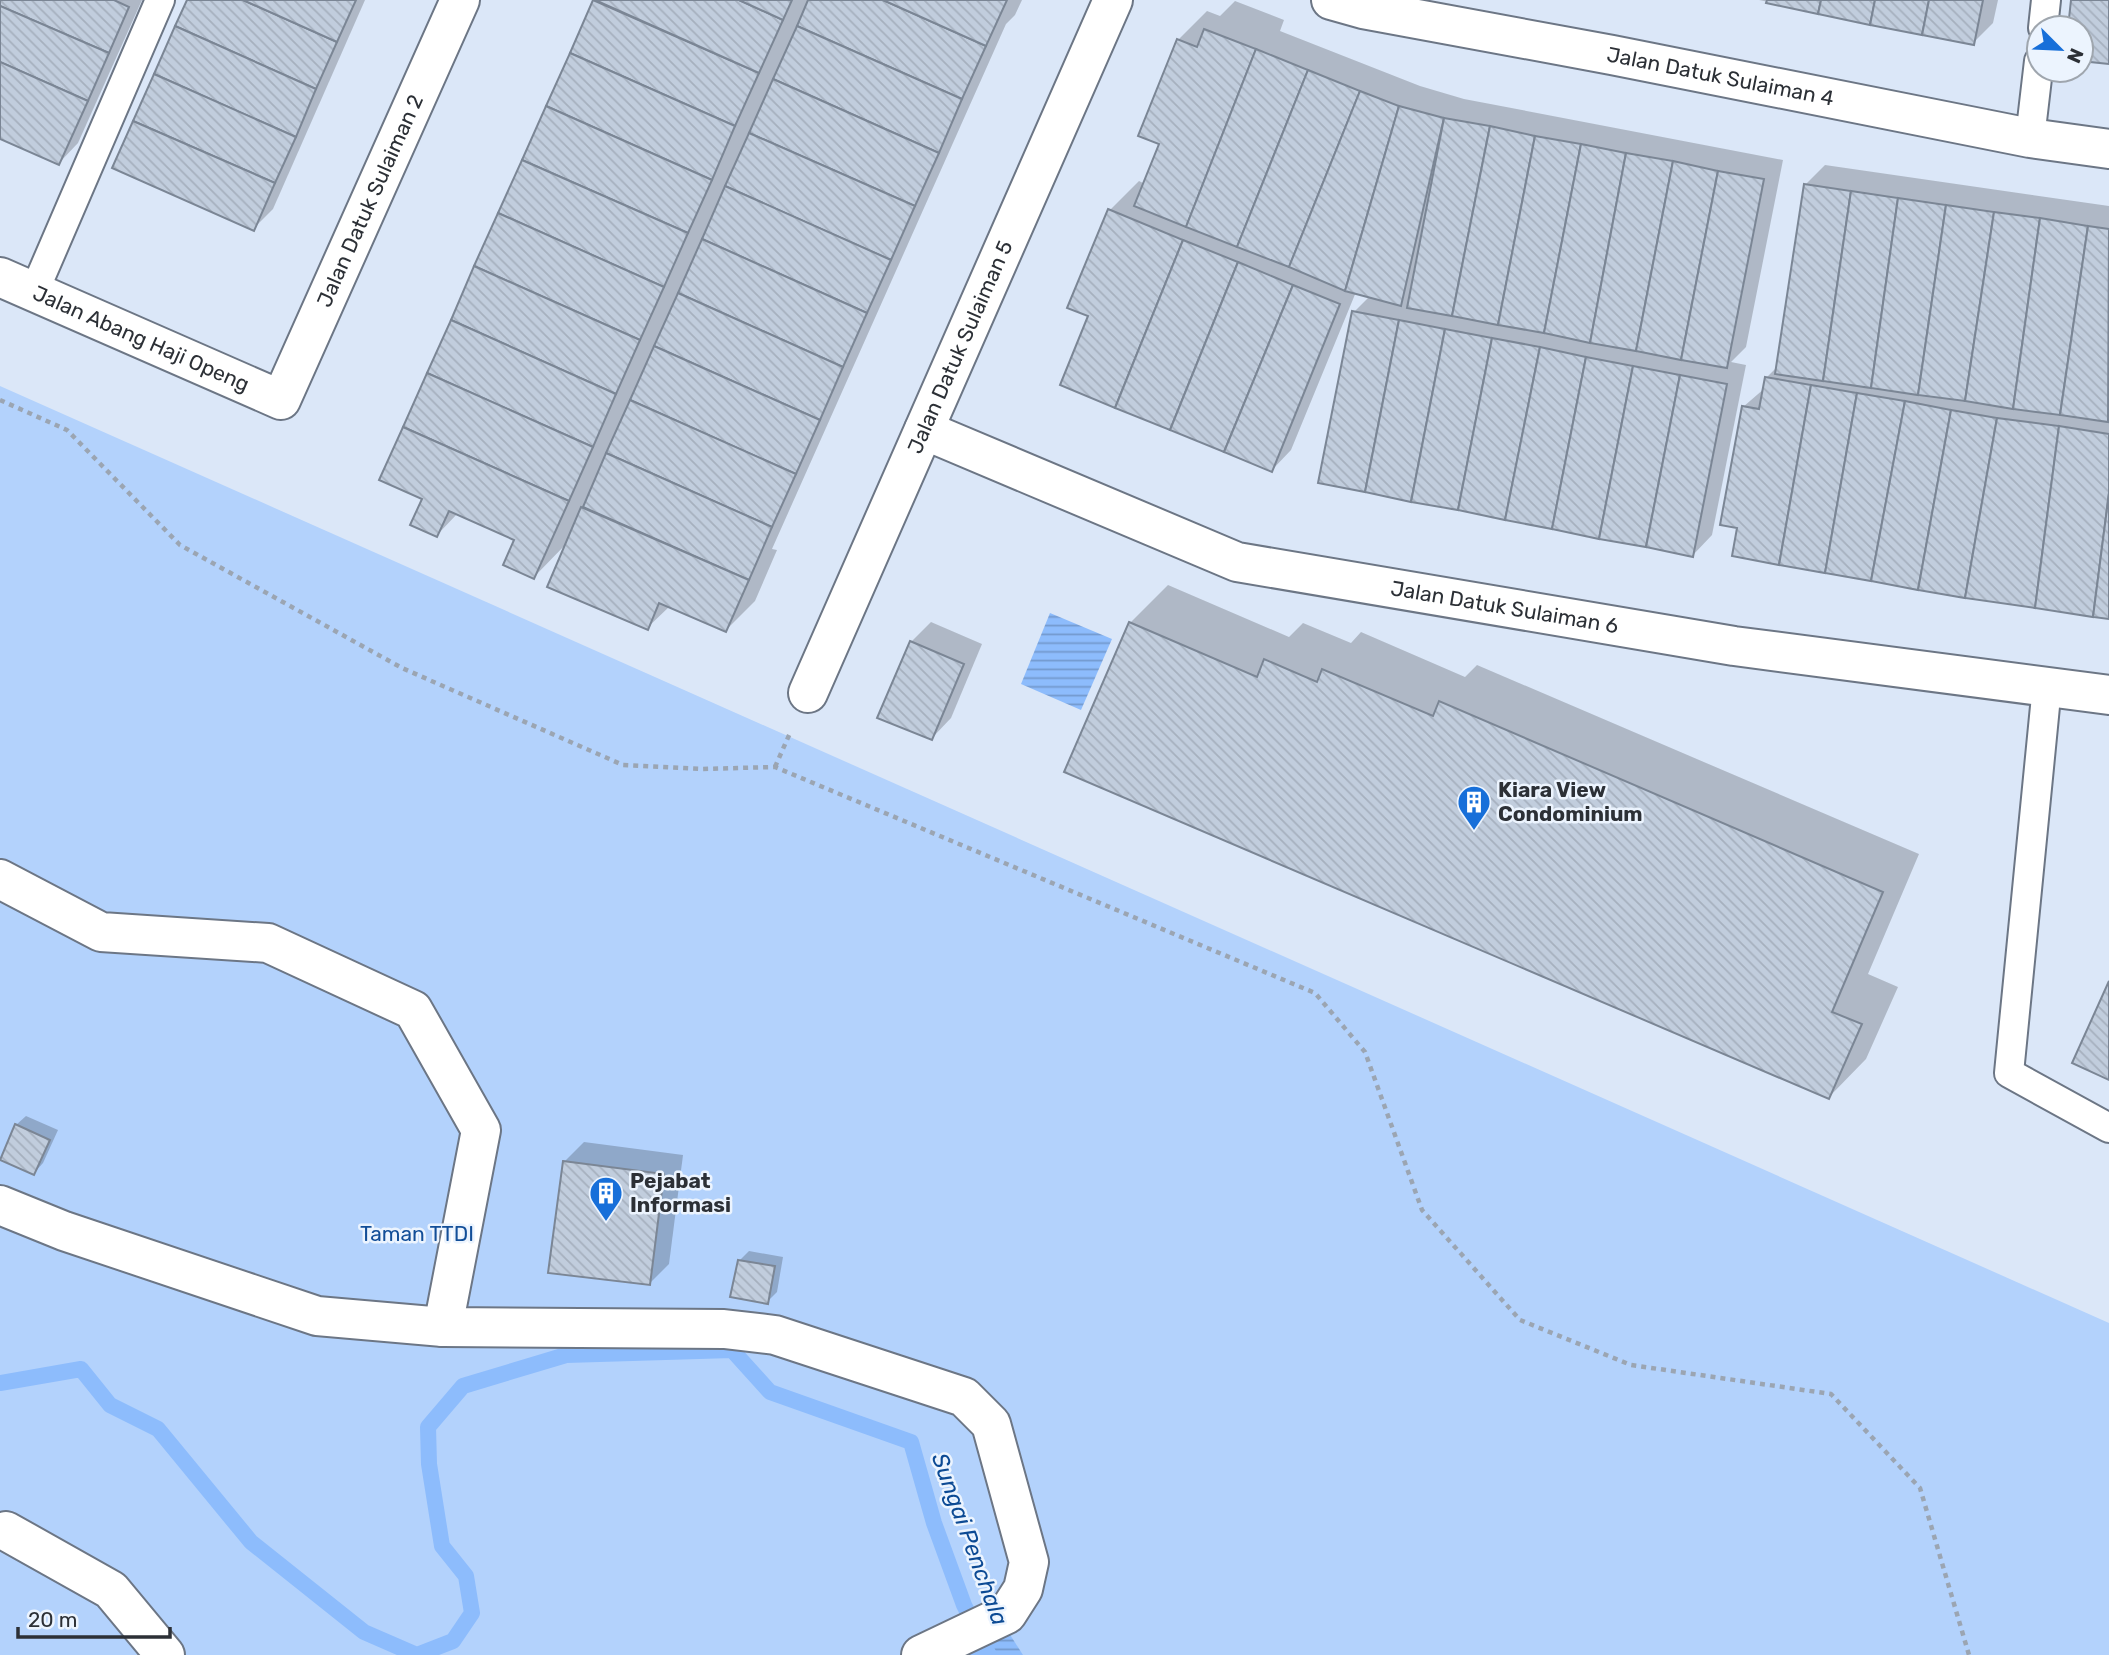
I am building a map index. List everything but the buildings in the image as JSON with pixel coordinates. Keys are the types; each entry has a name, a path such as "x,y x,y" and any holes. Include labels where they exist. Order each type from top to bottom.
{"street":[{"name":"Jalan Datuk Sulaiman 2","path":"281,400 460,0"},
{"name":"Jalan Datuk Sulaiman 5","path":"808,693 1113,0"},
{"name":"Jalan Datuk Sulaiman 4","path":"1332,0 1363,9 1612,55 2030,138 2109,149"},
{"name":"Jalan Abang Haji Openg","path":"17,285 281,400"},
{"name":"Jalan Datuk Sulaiman 6","path":"924,430 1237,562 1734,646 2109,695"},
{"path":"0,879 101,932 268,943 413,1010 481,1129 443,1327"},
{"path":"0,1205 64,1231 317,1316 443,1327 724,1329 775,1335 964,1396 991,1424 1029,1562 1023,1589 1007,1614 921,1655"},
{"path":"6,1531 111,1590 165,1655"}],"lane":[{"path":"17,285 160,0"},
{"path":"2030,138 2036,84"},
{"path":"2047,686 2009,1073 2109,1128"}],"path":[{"path":"0,400 67,430 180,545 402,668 623,765 701,769 775,767 1315,993 1365,1052 1422,1210 1520,1320 1631,1365 1831,1394 1920,1488 1969,1655"}],"green space":[{"name":"Taman TTDI","path":"0,386 2109,1323 2109,1655 0,1655"}],"shaded area":[{"path":"1050,613 1112,639 1081,710 1021,684"},
{"path":"1007,1630 1023,1655 961,1655"}],"waterway":[{"name":"Sungai Penchala","path":"0,1383 81,1369 110,1405 158,1429 251,1542 364,1632 417,1655 453,1641 472,1613 466,1576 442,1546 429,1464 428,1427 463,1386 566,1355 732,1350 770,1392 911,1442 934,1523 964,1605 989,1655"}],"place":[{"name":"Kiara View Condominium","path":"1474,832"},
{"name":"Pejabat Informasi","path":"606,1223"}]}
